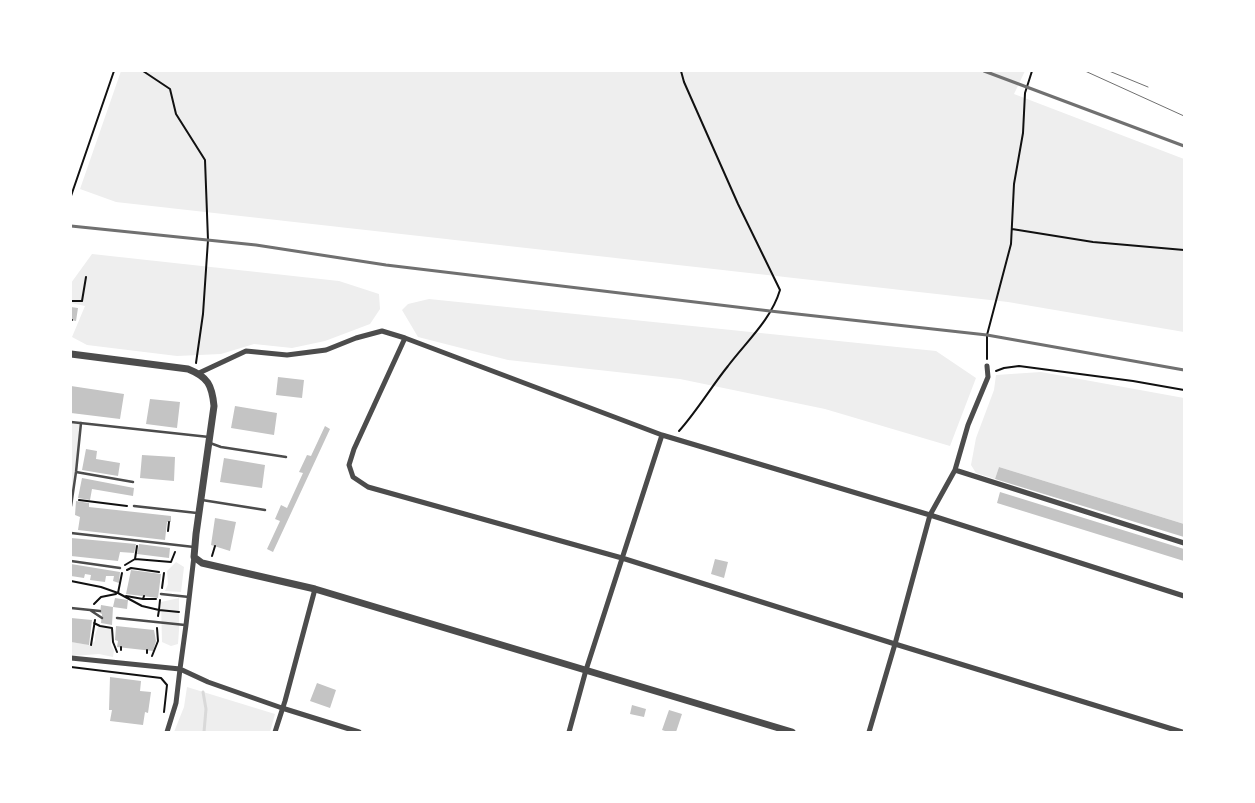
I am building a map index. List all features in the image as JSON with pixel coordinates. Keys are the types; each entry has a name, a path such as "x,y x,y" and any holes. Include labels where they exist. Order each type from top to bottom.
{"street":[{"path":"199,373 246,351 287,355 326,350 356,338 382,331 662,435 930,515 1184,596"},
{"path":"405,338 354,449 349,464 353,477 368,487 622,558 1182,732"},
{"path":"71,354 188,369 199,373 208,381 213,391 214,406 210,440 176,703 167,732"},
{"path":"869,732 930,515 955,470 968,425 988,376 987,366"},
{"path":"569,732 586,670 662,435"},
{"path":"955,470 1184,543"},
{"path":"194,557 202,563 315,589 792,732"},
{"path":"275,732 315,589"},
{"path":"71,658 180,669 208,682 359,732"}],"lane":[{"path":"71,422 210,440 221,447 286,457"},
{"path":"71,506 82,423"},
{"path":"76,472 133,482"},
{"path":"201,500 265,510"},
{"path":"134,506 199,514"},
{"path":"71,533 195,548"},
{"path":"71,561 120,568"},
{"path":"161,594 189,597"},
{"path":"71,608 100,611"},
{"path":"88,610 102,618"},
{"path":"117,618 186,625"}],"path":[{"path":"71,196 114,71"},
{"path":"143,71 170,88 176,114 206,160 208,240 203,314 196,365"},
{"path":"673,438 727,366 764,322 777,301 780,290 738,204 684,82 681,71"},
{"path":"987,366 987,335 1011,244 1014,184 1023,133 1025,93 1032,71"},
{"path":"1012,229 1093,242 1184,250"},
{"path":"71,301 82,301 86,277"},
{"path":"988,376 994,371 1019,366 1133,381 1184,390"},
{"path":"72,498 99,503 134,506"},
{"path":"168,531 169,522"},
{"path":"138,540 135,559 171,562 178,545"},
{"path":"211,558 215,546"},
{"path":"118,593 123,571 131,568 159,572"},
{"path":"164,573 158,610 183,612"},
{"path":"71,581 118,593 142,606 144,597"},
{"path":"88,610 101,597 118,593"},
{"path":"124,596 156,599"},
{"path":"91,645 95,618"},
{"path":"94,623 112,628 116,652"},
{"path":"71,667 161,678 168,685 164,716"}],"shaded area":[{"path":"121,71 1025,71 1014,94 1184,159 1184,332 1008,302 116,202 80,189"},
{"path":"92,254 339,281 379,294 380,309 370,324 325,341 292,348 254,344 221,354 177,356 87,345 72,337 85,306 71,303 71,283"},
{"path":"429,299 936,351 976,378 950,446 825,409 680,379 508,360 418,337 402,310 408,304"},
{"path":"1041,372 1184,398 1184,524 999,467 995,479 976,473 971,465 976,438 994,390 996,375"},
{"path":"71,422 81,423 71,506"},
{"path":"176,562 184,567 181,592 165,591 168,584 167,571"},
{"path":"179,598 178,644 171,646 162,642 161,602"},
{"path":"98,627 111,629 113,657 99,654 71,656 71,642 91,645 95,641"},
{"path":"187,687 275,714 270,732 174,732 184,707"}],"building":[{"path":"71,307 78,308 76,321 71,320"},
{"path":"278,377 304,380 302,398 276,395"},
{"path":"71,386 124,394 120,419 71,413"},
{"path":"150,399 180,402 177,428 146,424"},
{"path":"235,406 277,413 274,435 231,428"},
{"path":"325,426 330,429 273,552 267,549 280,521 275,519 281,505 287,508 303,473 299,472 307,455 311,456"},
{"path":"86,449 97,451 96,459 120,463 118,476 82,470"},
{"path":"142,455 175,457 174,481 140,478"},
{"path":"224,458 265,465 262,488 220,482"},
{"path":"999,467 1184,524 1184,537 995,479"},
{"path":"82,478 134,488 133,496 92,489 90,500 78,498"},
{"path":"1000,492 1184,549 1184,561 997,503"},
{"path":"76,501 89,503 89,507 171,516 171,522 167,522 165,540 78,530 80,517 75,515"},
{"path":"215,518 236,522 230,551 211,545"},
{"path":"71,538 136,544 134,553 120,552 118,561 71,556"},
{"path":"139,544 170,548 169,558 137,554"},
{"path":"715,559 728,562 724,578 711,574"},
{"path":"71,564 120,572 119,583 113,581 114,576 106,576 105,582 90,580 91,575 85,574 84,578 71,576"},
{"path":"131,570 161,574 158,598 126,594"},
{"path":"115,598 128,600 127,609 113,607"},
{"path":"101,605 113,607 112,625 101,623"},
{"path":"71,618 92,620 89,645 71,642"},
{"path":"116,626 154,630 156,641 153,651 117,647 118,641 115,640"},
{"path":"110,677 141,681 140,691 151,692 148,713 145,712 143,725 110,721 112,710 109,710"},
{"path":"317,683 336,690 330,708 310,701"},
{"path":"632,705 646,709 644,717 630,714"},
{"path":"669,710 682,714 676,732 662,730"}],"waterway":[{"path":"203,692 206,709 204,732"}],"tram line":[{"path":"1085,71 1184,116"},
{"path":"1109,71 1148,87"}],"railway":[{"path":"984,71 1184,146"},
{"path":"71,226 256,245 386,265 987,335 1184,370"}]}
